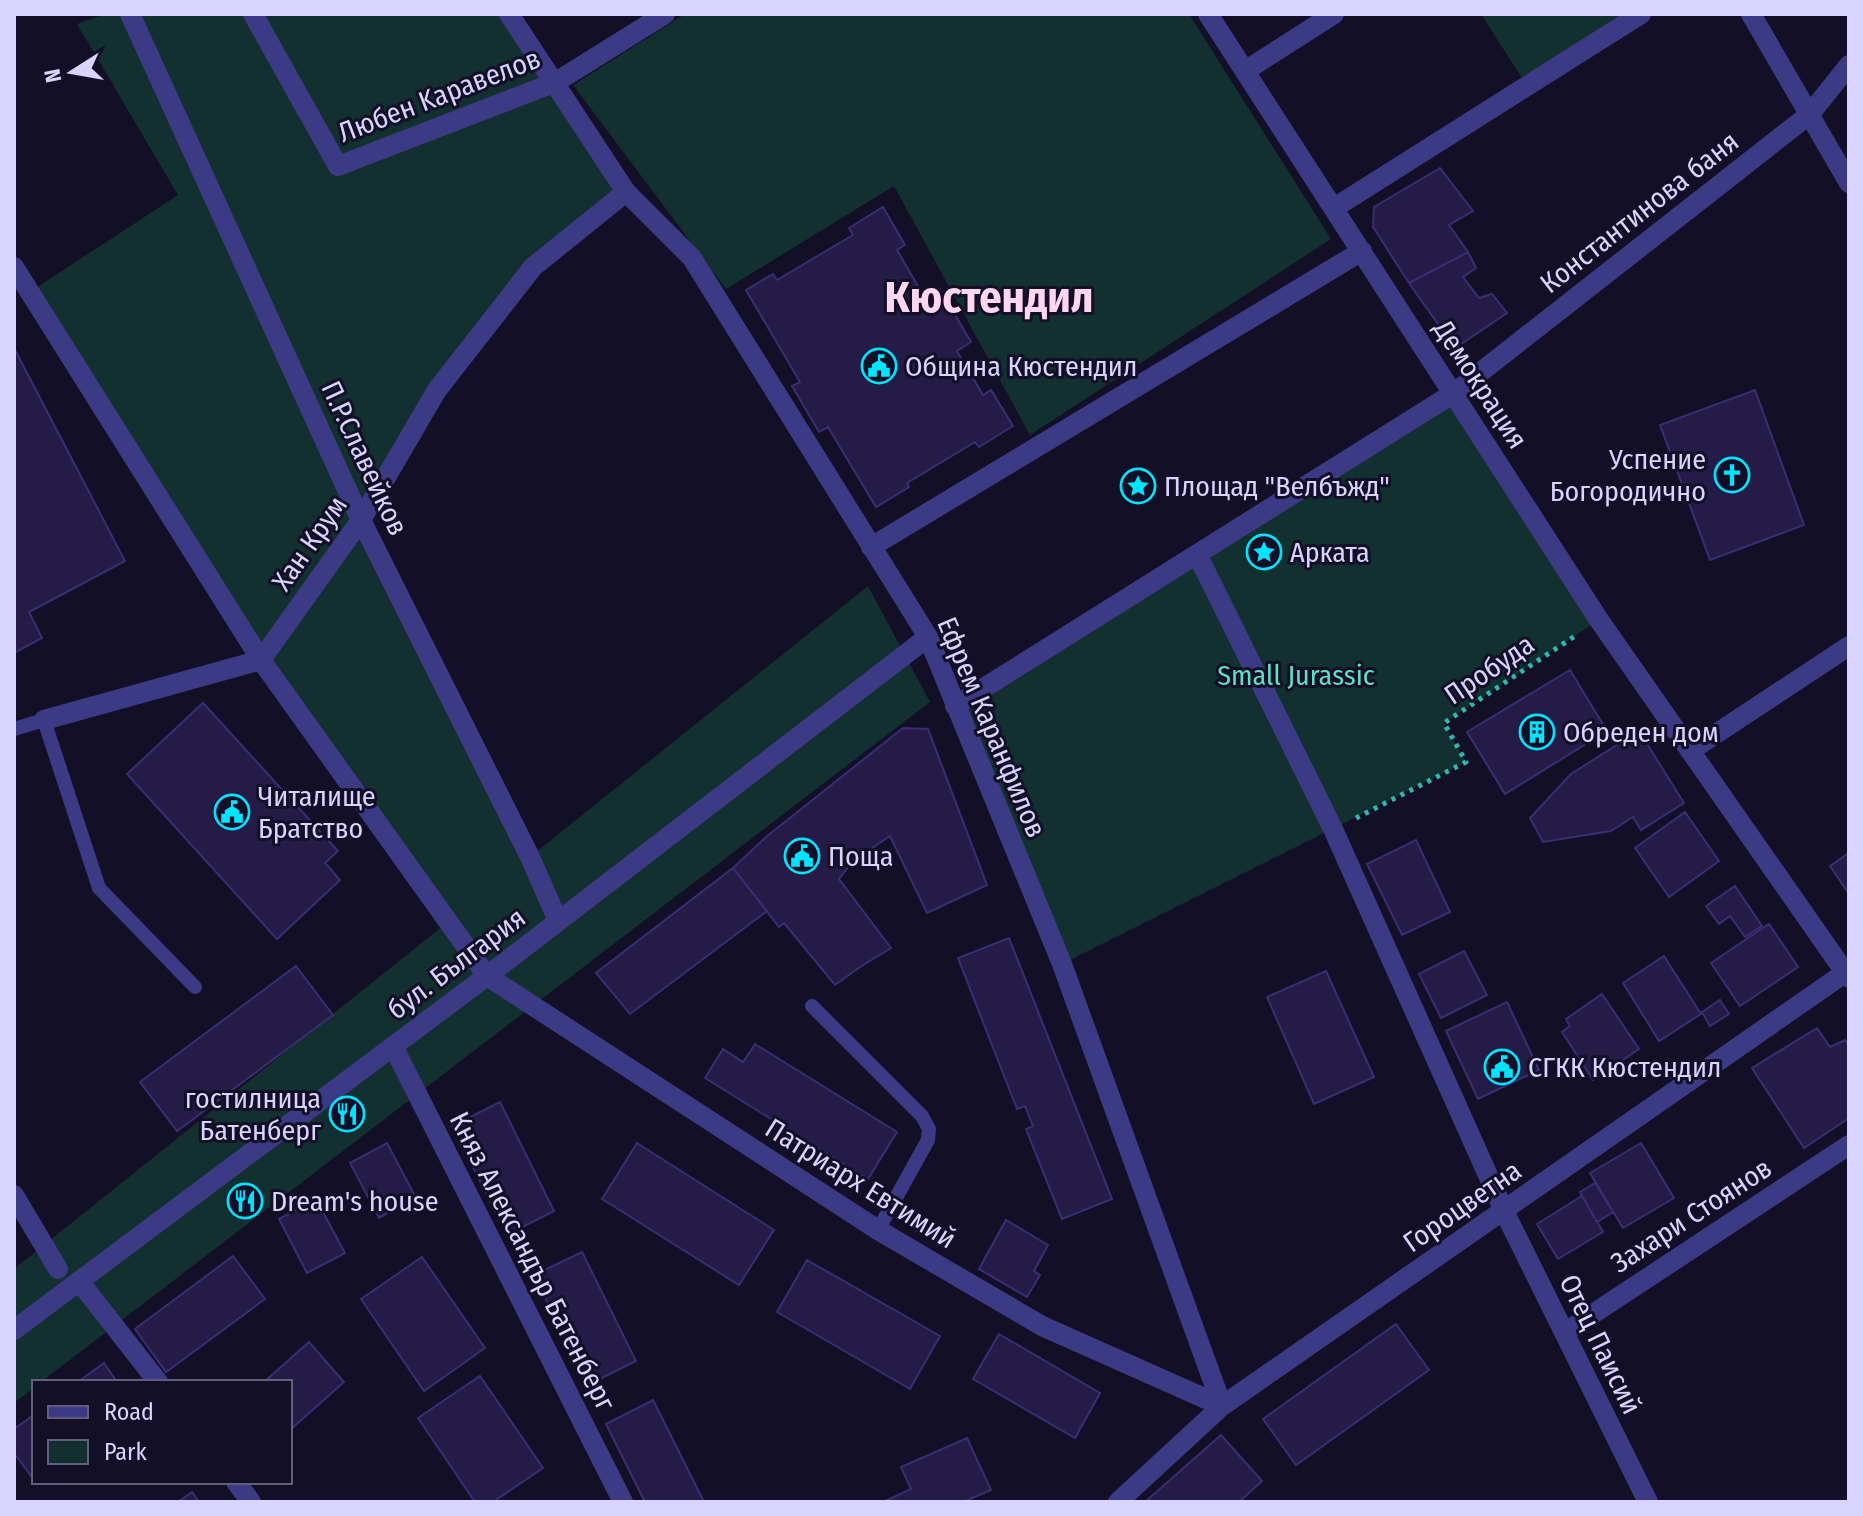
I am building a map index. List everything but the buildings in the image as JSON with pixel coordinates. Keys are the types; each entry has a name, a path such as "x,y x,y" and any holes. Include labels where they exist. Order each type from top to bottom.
{"street":[{"name":"П.Р.Славейков","path":"130,14 361,520 530,857 558,921"},
{"name":"Любен Kаравелов","path":"253,14 338,166 556,82 665,14"},
{"name":"Ефрем Каранфилов","path":"509,14 626,192 692,258 928,637 1062,964 1222,1406"},
{"name":"Демокрация","path":"1208,14 1599,620 1848,974"},
{"path":"1245,71 1334,14"},
{"path":"1334,208 1641,14"},
{"path":"1751,14 1849,183"},
{"name":"Константинова баня","path":"955,706 1454,393 1810,114 1849,65"},
{"name":"Хан Крум","path":"261,660 361,520 437,390 533,267 626,192"},
{"path":"871,547 1362,251"},
{"path":"14,267 261,660 487,976"},
{"name":"Отец Паисий","path":"1197,554 1333,829 1504,1211 1648,1502"},
{"name":"бул. България","path":"14,1330 487,976 928,637"},
{"path":"1690,751 1849,646"},
{"path":"44,720 261,660"},
{"name":"Гороцветна","path":"1118,1502 1222,1406 1848,974"},
{"name":"Патриарх Евтимий","path":"487,976 878,1230 1042,1326 1222,1406"},
{"name":"Княз Александър Батенберг","path":"393,1046 618,1500"},
{"name":"Захари Стоянов","path":"1564,1333 1848,1148"},
{"path":"14,1195 58,1269"},
{"path":"79,1281 156,1380"},
{"path":"238,1484 251,1502"}],"lane":[{"path":"14,729 44,720 99,888 195,987"},
{"path":"812,1006 922,1116 929,1129 928,1140 878,1230"}],"path":[{"name":"Пробуда","path":"1333,829 1466,762 1444,723 1599,620"}],"green space":[{"path":"105,14 509,14 626,192 533,267 361,520 531,856 868,586 930,702 44,1380 32,1380 32,1390 14,1403 14,1269 448,922 261,660 36,288 178,195 77,24"},
{"path":"685,14 1189,14 1331,239 1030,435 894,186 726,289 573,85"},
{"path":"1481,14 1641,14 1527,86"},
{"name":"Small Jurassic","path":"1454,393 1599,620 1444,723 1466,762 1062,964 955,706"}],"place":[{"name":"Община Кюстендил","path":"879,366"},
{"name":"Успение Богородично","path":"1732,475"},
{"name":"Площад \"Велбъжд\"","path":"1138,486"},
{"name":"Арката","path":"1264,552"},
{"name":"Обреден дом","path":"1537,732"},
{"name":"Читалище Братство","path":"232,812"},
{"name":"Поща","path":"802,856"},
{"name":"СГКК Кюстендил","path":"1502,1067"},
{"name":"гостилница Батенберг","path":"347,1114"},
{"name":"Dream's house","path":"245,1201"}],"district":[{"name":"Кюстендил","path":"989,297"}]}
